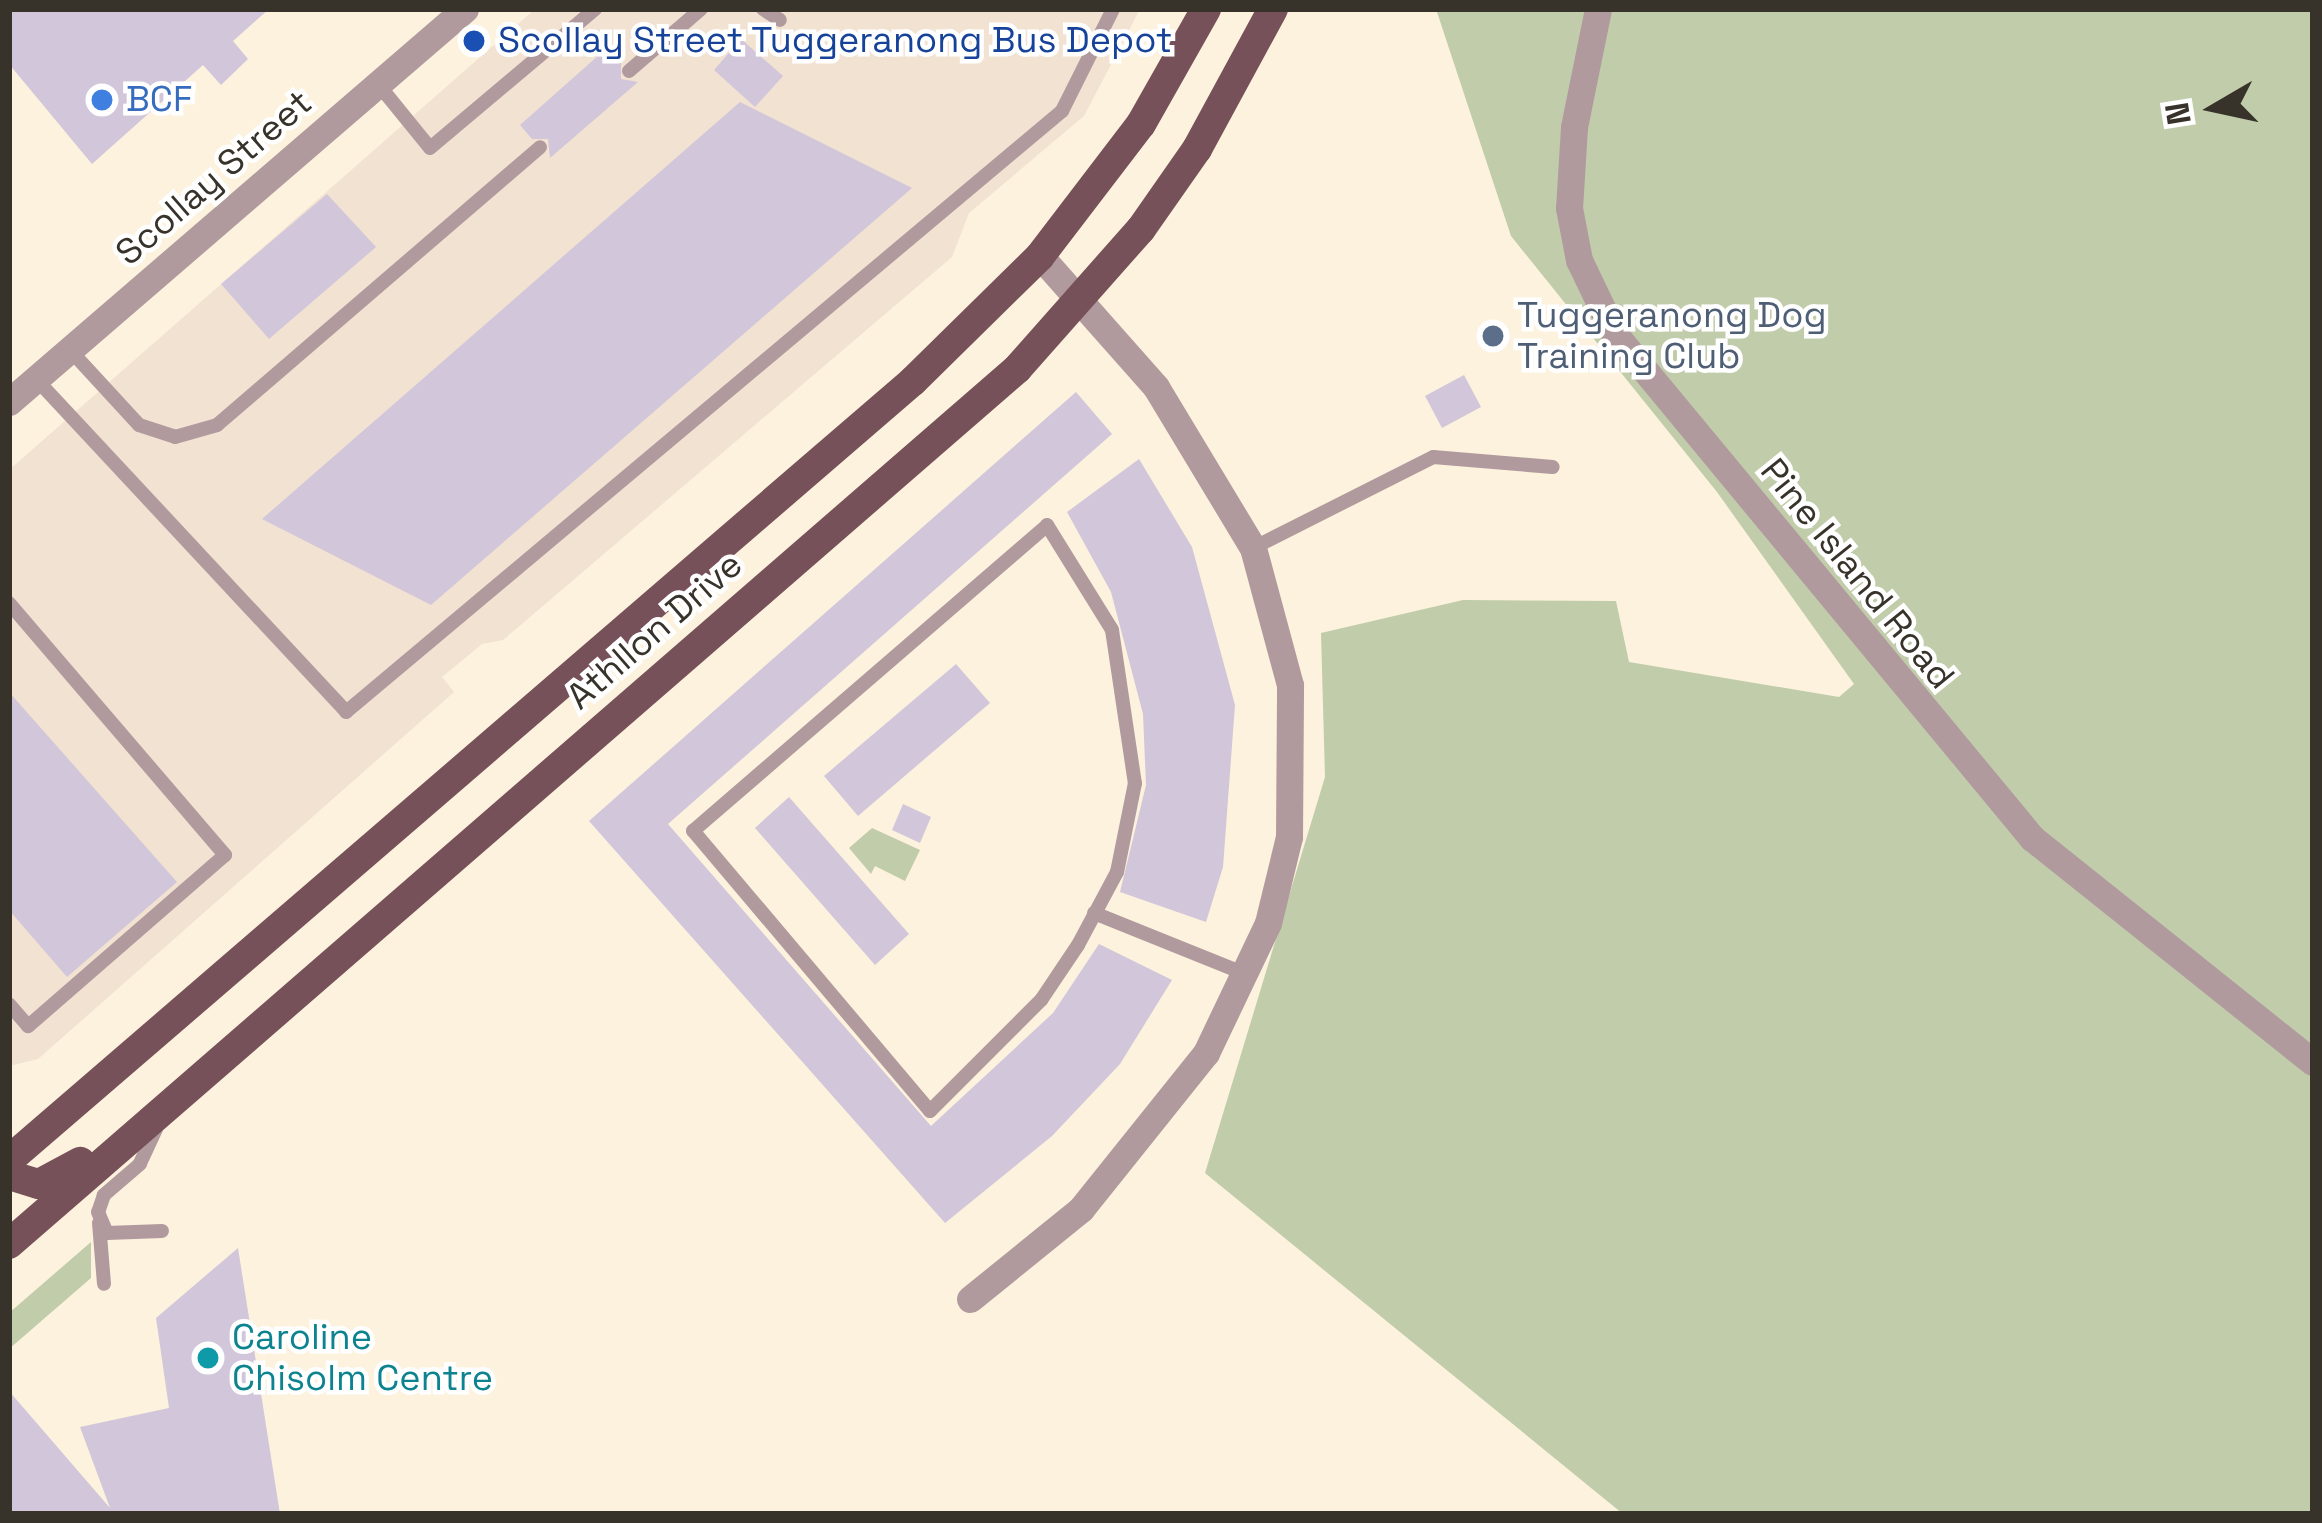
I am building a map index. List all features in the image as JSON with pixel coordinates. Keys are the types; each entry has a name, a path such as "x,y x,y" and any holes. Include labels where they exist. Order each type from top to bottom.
{"main road":[{"name":"Athllon Drive","path":"9,1160 914,381 1040,256 1141,124 1207,9"},
{"name":"Athllon Drive","path":"9,1244 1017,369 1082,303 1197,149 1274,9"},
{"path":"9,1175 27,1184 54,1180 166,1108"},
{"path":"9,1186 16,1207 9,1230"}],"street":[{"name":"Scollay Street","path":"9,403 465,9"},
{"name":"Pine Island Road","path":"1598,9 1574,127 1569,208 1579,260 1613,333 2032,838 2313,1063"},
{"path":"970,1299 1081,1209 1206,1053 1247,974 1289,837 1294,751 1279,632 1253,548 1156,387 1040,256"}],"lane":[{"path":"378,84 430,148 595,9"},
{"path":"629,71 701,9"},
{"path":"763,9 780,20"},
{"path":"36,379 346,712 1062,111 1114,11"},
{"path":"70,350 139,425 175,437 217,425 540,148"},
{"path":"1253,548 1433,457 1553,467"},
{"path":"1048,525 1112,630 1135,784 1117,872 1094,914 1041,1000 930,1111 693,831 1048,525"},
{"path":"9,603 225,855 28,1026 9,1004"},
{"path":"1094,914 1247,974"},
{"path":"104,1284 98,1212 104,1195 140,1164 166,1108"},
{"path":"98,1212 107,1233 162,1231"}],"shaded area":[{"path":"535,9 1140,9 1084,116 969,213 952,257 503,640 482,644 442,677 454,692 38,1059 9,1066 9,470"}],"green space":[{"path":"1436,9 2313,9 2313,1514 1623,1514 1205,1173 1325,777 1321,633 1463,600 1616,601 1629,662 1839,697 1854,684 1717,492 1511,236"},
{"path":"872,828 920,850 905,881 875,866 871,874 849,848"},
{"path":"91,1242 91,1278 9,1349 9,1313"}],"building":[{"path":"9,9 269,9 233,41 248,59 221,85 203,65 92,164 9,64"},
{"path":"741,39 783,76 755,107 714,70"},
{"path":"608,47 621,63 621,79 638,82 550,158 548,139 532,139 520,125"},
{"path":"740,102 912,188 431,605 262,519"},
{"path":"327,194 376,247 269,339 221,284"},
{"path":"1464,375 1481,407 1442,428 1425,396"},
{"path":"1076,392 1112,434 668,824 931,1126 1053,1013 1099,944 1172,980 1120,1064 1052,1136 945,1223 589,821"},
{"path":"1139,459 1192,547 1235,705 1223,867 1206,922 1120,892 1146,785 1143,714 1111,592 1067,512"},
{"path":"956,664 990,703 858,816 824,776"},
{"path":"9,692 177,882 67,977 9,910"},
{"path":"789,797 909,934 875,965 755,828"},
{"path":"903,804 931,817 920,843 892,830"},
{"name":"Caroline Chisolm Centre","path":"238,1248 280,1514 9,1514 9,1391 110,1508 80,1427 169,1408 156,1318"}],"place":[{"name":"Scollay Street Tuggeranong Bus Depot","path":"474,41"},
{"name":"BCF","path":"102,100"},
{"name":"Tuggeranong Dog Training Club","path":"1493,336"},
{"name":"Caroline Chisolm Centre","path":"208,1358"}]}
